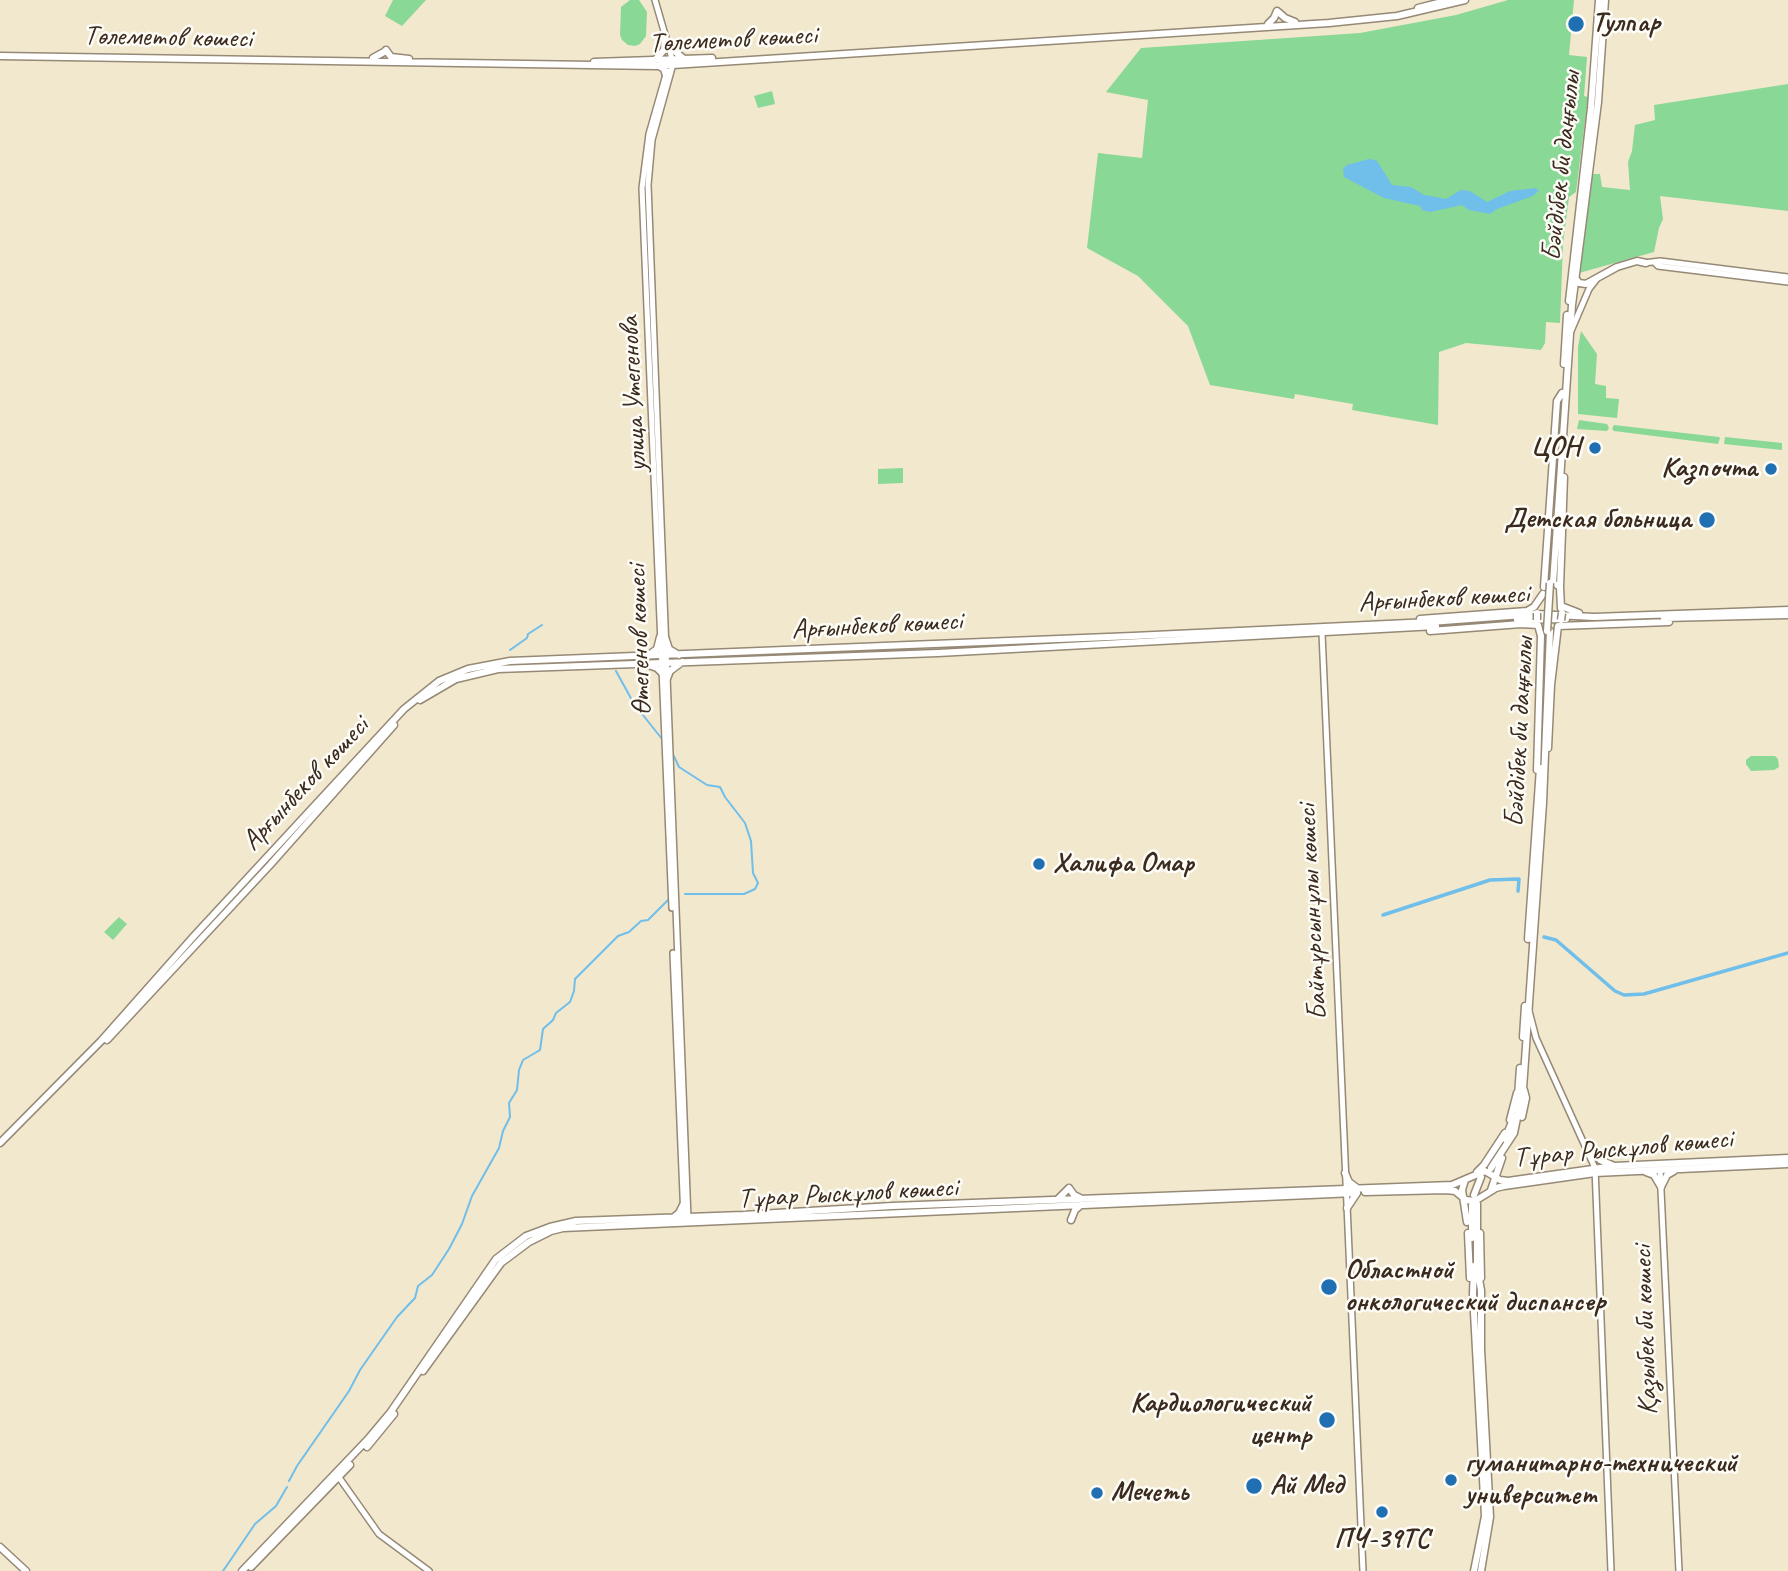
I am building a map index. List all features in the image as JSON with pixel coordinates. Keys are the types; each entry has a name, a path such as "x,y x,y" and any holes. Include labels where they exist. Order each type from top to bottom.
{"main road":[{"path":"654,0 671,63"},
{"name":"Төлеметов көшесі","path":"1089,37 1397,13 1450,0"},
{"name":"Төлеметов көшесі","path":"0,54 671,63 1370,20 1421,12 1465,0"},
{"name":"Бәйдібек би даңғылы","path":"1568,333 1598,102 1601,16 1599,0"},
{"name":"Бәйдібек би даңғылы","path":"1550,587 1572,260 1605,0"},
{"path":"1268,24 1277,10 1285,18 1295,22"},
{"path":"665,36 663,53 655,63 669,75 685,61 668,46"},
{"path":"373,58 385,51 391,57 409,59"},
{"name":"Төлеметов көшесі","path":"0,54 655,63"},
{"path":"156,58 165,55"},
{"name":"улица Утегенова","path":"669,738 648,318 648,166 671,63"},
{"name":"Өтегенов көшесі","path":"663,637 652,475 654,427 642,222 643,171 649,134 669,75"},
{"path":"1576,278 1579,283 1586,284 1616,267 1637,261 1646,263"},
{"path":"1568,333 1593,283 1604,274 1628,265 1654,263 1658,266 1788,280"},
{"path":"1572,317 1576,317 1581,306"},
{"path":"1541,783 1547,771 1551,685 1560,616 1550,587"},
{"path":"1541,783 1537,746 1541,636 1537,620 1550,587"},
{"path":"1383,626 1527,611 1534,607 1550,587"},
{"path":"1541,783 1550,587"},
{"path":"1383,626 1399,632 1521,624 1537,620 1552,628 1560,616 1573,612 1690,616"},
{"name":"Арғынбеков көшесі","path":"0,1145 121,1023 408,707 436,689 470,674 566,663 1546,619 1788,612"},
{"path":"1560,616 1660,622 1690,616"},
{"name":"Арғынбеков көшесі","path":"684,658 938,653 1322,633 1383,626"},
{"name":"Байтұрсынұлы көшесі","path":"1322,633 1363,1571"},
{"path":"663,637 672,652 684,658 670,671 666,681"},
{"path":"642,660 655,652 663,637"},
{"name":"Өтегенов көшесі","path":"663,659 686,1220"},
{"path":"642,660 662,673"},
{"name":"Өтегенов көшесі","path":"669,738 683,1205 686,1220"},
{"name":"Бәйдібек би даңғылы","path":"1489,1167 1514,1133 1520,1090 1529,1015 1541,783"},
{"name":"Бәйдібек би даңғылы","path":"1520,1090 1541,783"},
{"path":"1529,1015 1536,1038 1595,1171 1611,1571"},
{"path":"1527,1037 1531,1035 1536,1038"},
{"path":"1491,1191 1494,1175 1520,1127 1526,1098 1520,1090"},
{"path":"1481,1571 1490,1517 1481,1349 1479,1195 1484,1166 1502,1140 1520,1090"},
{"path":"1586,1146 1600,1160 1614,1166"},
{"name":"Тұрар Рыскұлов көшесі","path":"613,1222 1346,1191 1446,1190 1455,1191 1469,1201 1475,1201 1479,1195 1516,1184 1614,1166 1660,1167 1788,1157"},
{"path":"1660,1167 1683,1169 1788,1164"},
{"name":"Тұрар Рыскұлов көшесі","path":"1358,1191 1452,1185 1481,1176 1485,1171 1500,1180 1508,1181 1595,1171 1641,1171 1660,1167"},
{"name":"Қазыбек би көшесі","path":"1660,1167 1679,1571"},
{"path":"1641,1171 1653,1174 1661,1187 1669,1173 1683,1169"},
{"path":"1345,1173 1358,1191 1347,1208"},
{"path":"1465,1180 1462,1188 1473,1294 1485,1517 1474,1571"},
{"path":"1069,1188 1082,1202 1071,1218 1067,1210 1056,1203 1069,1188"},
{"path":"671,1217 679,1213 683,1205"},
{"path":"1473,1294 1475,1205 1477,1268 1481,1290"},
{"name":"Тұрар Рыскұлов көшесі","path":"244,1571 306,1512 378,1432 508,1254 551,1231 671,1217 686,1220"},
{"path":"1488,1458 1498,1462"},
{"path":"338,1476 379,1534 429,1571"},
{"name":"Тұрар Рыскұлов көшесі","path":"244,1571 338,1476"},
{"path":"0,1549 24,1571"}],"green space":[{"path":"393,0 426,0 402,26 385,16"},
{"path":"630,0 639,0 647,12 646,36 635,46 628,45 620,35 621,7"},
{"path":"1508,0 1574,0 1569,55 1587,57 1584,96 1588,97 1576,192 1569,197 1563,244 1560,323 1546,322 1545,343 1541,350 1466,343 1439,352 1438,425 1352,410 1353,404 1295,394 1294,399 1210,385 1188,326 1138,276 1087,248 1098,153 1142,158 1148,100 1106,92 1141,48 1360,33 1456,15"},
{"path":"1788,84 1788,211 1660,196 1663,219 1654,252 1579,273 1592,174 1600,174 1602,187 1630,190 1628,162 1635,125 1655,120 1654,105"},
{"path":"772,91 775,104 758,108 754,96"},
{"path":"1581,331 1597,354 1595,384 1606,386 1606,398 1619,399 1617,418 1578,414 1578,347"},
{"path":"1579,420 1607,424 1609,428 1607,431 1577,429"},
{"path":"1614,425 1720,438 1718,444 1614,431"},
{"path":"1725,437 1782,443 1782,450 1724,444"},
{"path":"903,468 903,483 878,484 878,469"},
{"path":"1751,756 1775,756 1779,767 1774,770 1751,771 1746,760"},
{"path":"119,917 127,924 113,940 104,932"}],"water":[{"path":"1369,159 1376,160 1392,185 1411,187 1424,195 1446,199 1461,190 1470,191 1487,202 1510,191 1535,188 1539,190 1533,196 1490,214 1469,210 1462,205 1430,212 1422,210 1420,206 1384,198 1344,177 1343,169 1347,165"}],"waterway":[{"path":"510,650 542,625"},
{"path":"616,671 633,702"},
{"path":"635,705 662,739"},
{"path":"672,752 679,767 707,785 720,787 745,823 751,841 753,873 758,883 755,889 744,894 685,894"},
{"path":"1383,915 1490,880 1519,879 1518,891"},
{"path":"289,1481 360,1370 397,1317 415,1298 418,1286 432,1275 449,1249 472,1196 499,1148 510,1117 509,1103 517,1090 523,1060 540,1050 543,1029 556,1013 570,1002 575,979 618,936 629,932 641,921 648,920 670,898"},
{"path":"1544,937 1556,940 1615,991 1624,995 1644,994 1788,953"},
{"path":"223,1571 255,1524 276,1506 287,1487"}],"place":[{"name":"Тулпар","path":"1576,24"},
{"name":"ЦОН","path":"1595,448"},
{"name":"Казпочта","path":"1771,469"},
{"name":"Детская больница","path":"1707,520"},
{"name":"Халифа Омар","path":"1039,864"},
{"name":"Областной онкологический диспансер","path":"1329,1287"},
{"name":"Кардиологический центр","path":"1327,1420"},
{"name":"гуманитарно-технический университет","path":"1451,1480"},
{"name":"Ай Мед","path":"1254,1486"},
{"name":"Мечеть","path":"1097,1493"},
{"name":"ПЧ-39ТС","path":"1382,1512"}]}
